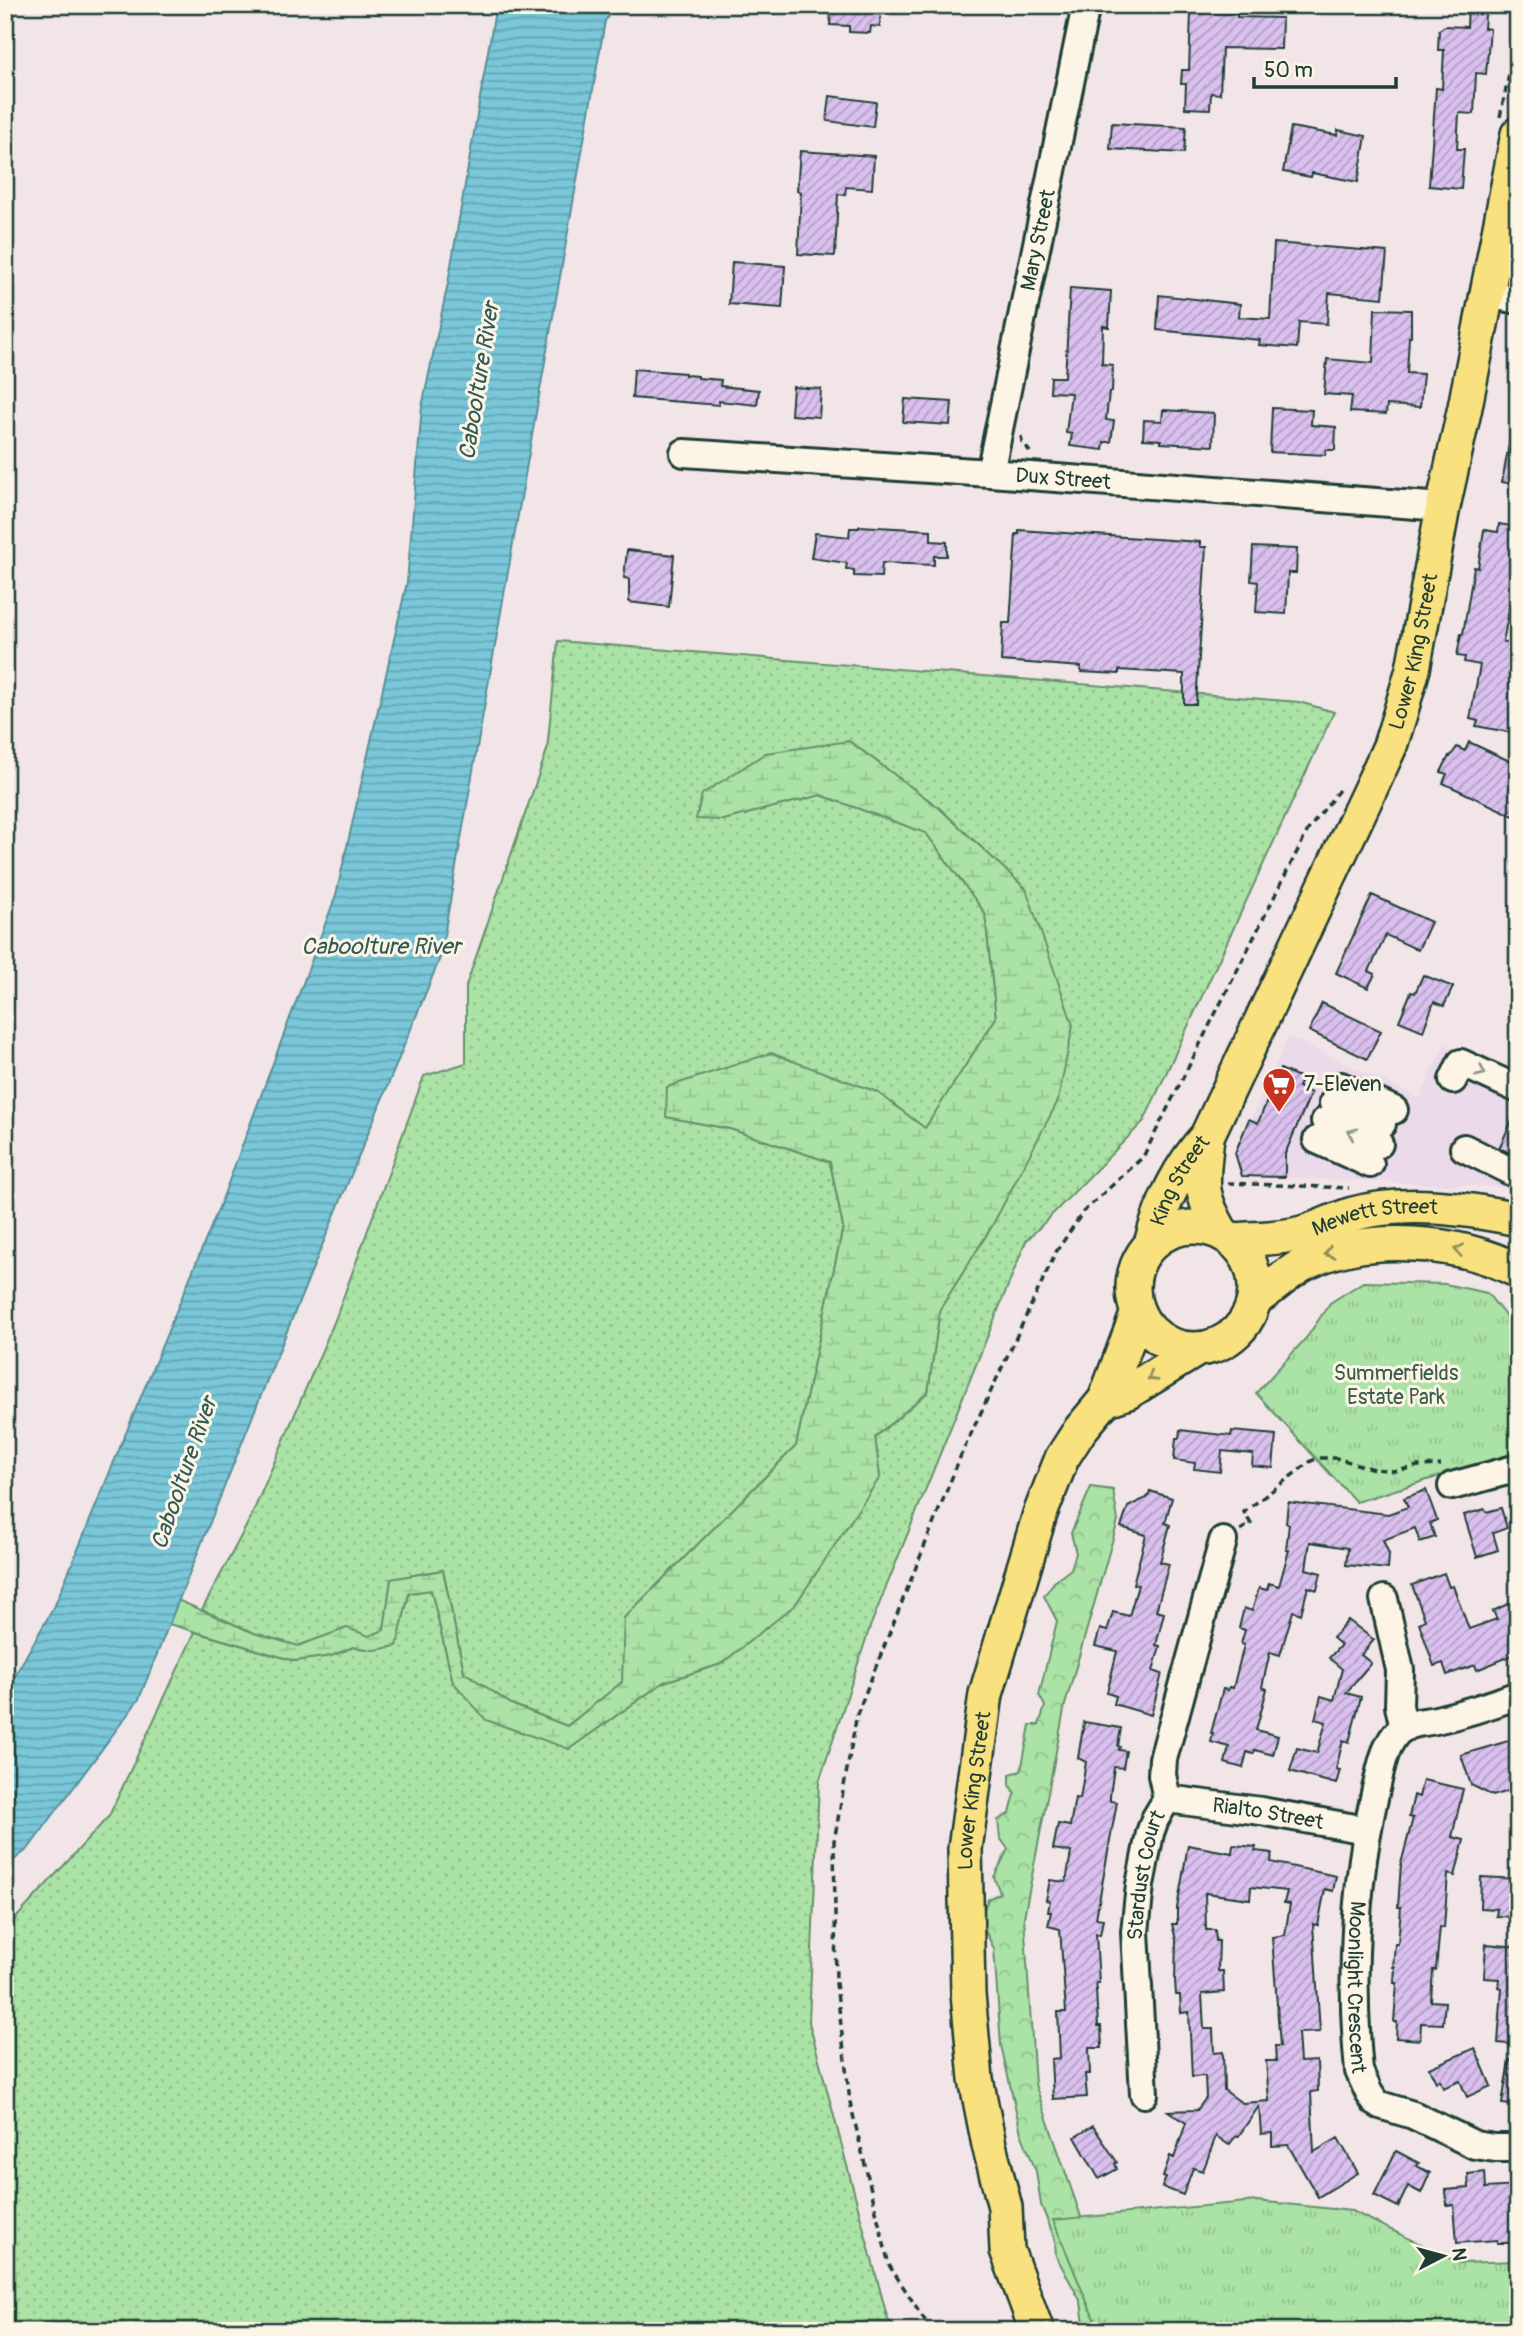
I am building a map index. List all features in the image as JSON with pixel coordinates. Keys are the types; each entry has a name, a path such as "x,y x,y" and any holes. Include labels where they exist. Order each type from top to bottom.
{"main road":[{"name":"Lower King Street","path":"1207,1136 1390,746 1413,669 1443,507 1502,297 1518,134"},
{"name":"King Street","path":"1207,1136 1202,1188 1211,1213 1227,1236"},
{"name":"King Street","path":"1151,1244 1156,1222 1187,1158 1207,1136"},
{"name":"Mewett Street","path":"1227,1236 1283,1237 1303,1233 1353,1214 1410,1207 1459,1208 1518,1219"},
{"path":"1192,1226 1207,1227 1227,1236 1244,1252 1252,1266 1256,1283 1250,1315 1241,1329 1220,1344 1196,1350 1178,1348 1161,1340 1147,1328 1138,1312 1133,1294 1134,1276 1140,1259 1151,1244 1163,1235 1192,1226"},
{"path":"1518,1241 1515,1251 1518,1269"},
{"name":"Mewett Street","path":"1255,1299 1304,1263 1347,1247 1396,1245 1450,1248 1479,1254 1518,1269"},
{"name":"Lower King Street","path":"1037,2331 1007,2250 1005,2207 984,2123 970,2027 965,1849 986,1695 1040,1514 1062,1458 1080,1430 1105,1400 1138,1312"},
{"name":"Lower King Street","path":"1105,1400 1128,1392 1196,1350"},
{"name":"Lower King Street","path":"1005,2207 1024,2242 1060,2331"}],"street":[{"name":"Mary Street","path":"990,473 1086,5"},
{"name":"Dux Street","path":"684,453 1443,507"},
{"path":"1453,1080 1461,1063 1518,1089"},
{"path":"1329,1113 1382,1136 1329,1113"},
{"path":"1464,1148 1518,1175"},
{"path":"1450,1476 1518,1468"},
{"name":"Stardust Court","path":"1144,2094 1135,1932 1140,1885 1150,1833 1167,1799 1162,1775 1163,1759 1223,1541"},
{"path":"1384,1598 1400,1670 1399,1706 1404,1728 1518,1695"},
{"name":"Moonlight Crescent","path":"1404,1728 1393,1737 1388,1748 1366,1830 1354,1961 1359,2071 1364,2085 1380,2105 1413,2115 1475,2145 1518,2148"},
{"name":"Rialto Street","path":"1167,1799 1261,1811 1366,1830"}],"path":[{"path":"1021,432 1022,442 1035,455"},
{"path":"932,2331 889,2265 849,2090 836,1983 834,1841 857,1714 961,1455 1056,1252 1083,1212 1143,1157 1308,830 1346,779"},
{"path":"1223,1541 1251,1524 1244,1512 1311,1461 1336,1458 1374,1469 1397,1471 1418,1466 1450,1476"}],"shaded area":[{"path":"1288,1037 1420,1098 1444,1044 1518,1079 1518,1188 1242,1176 1235,1153"}],"green space":[{"path":"558,641 1299,702 1334,712 1144,1121 1026,1241 870,1627 819,1782 809,2022 888,2320 899,2331 5,2331 5,1930 109,1816 195,1632 295,1661 331,1656 354,1647 374,1650 397,1646 409,1593 431,1590 453,1682 569,1749 664,1682 721,1664 843,1531 880,1477 875,1437 928,1392 940,1309 992,1226 1026,889 938,807 849,741 723,820 821,795 926,833 985,913 996,1018 925,1129 877,1092 666,1117 730,1129 830,1162 843,1227 796,1446 624,1618 623,1682 567,1726 511,1704 464,1672 443,1570 391,1579 384,1630 369,1637 347,1628 298,1646 254,1633 202,1610 251,1517 335,1320 424,1076 466,1063 466,986 547,750"},
{"path":"849,741 938,807 1026,889 1073,1025 1058,1101 992,1226 940,1309 928,1392 875,1437 880,1477 795,1605 721,1664 664,1682 569,1749 486,1720 453,1682 431,1590 409,1593 397,1646 374,1650 353,1647 331,1656 295,1661 169,1624 178,1600 254,1633 298,1646 347,1628 369,1636 384,1630 391,1579 443,1570 464,1672 511,1704 567,1726 622,1682 624,1618 796,1446 843,1227 830,1162 730,1129 666,1117 667,1087 771,1053 877,1092 925,1128 996,1018 985,913 926,833 821,795 723,820 696,819 702,794 766,753"},
{"name":"Summerfields Estate Park","path":"1363,1282 1445,1284 1487,1293 1518,1332 1518,1452 1356,1502 1256,1393 1307,1337 1330,1303"},
{"path":"1091,1487 1113,1490 1118,1521 1065,1705 1024,1917 1035,2084 1081,2217 1081,2227 1154,2331 1085,2331 1081,2302 1056,2256 1055,2239 1041,2205 1036,2171 1021,2133 1001,2045 994,1949 980,1920 988,1899 1000,1893 994,1877 1008,1849 1000,1838 998,1820 1010,1813 1015,1794 1010,1785 1010,1774 1021,1771 1030,1725 1039,1725 1045,1706 1039,1695 1057,1621 1044,1596 1054,1582 1071,1569 1076,1553 1071,1533"},
{"path":"1257,2201 1352,2211 1460,2263 1518,2261 1518,2331 1099,2331 1053,2220"}],"water":[{"name":"Caboolture River","path":"496,5 616,5 605,21 440,958 139,1699 28,1849 5,1867 5,1693 55,1605 220,1205 336,895 407,582 422,407 448,283"}],"building":[{"path":"831,5 881,6 880,27 871,26 870,33 849,32 849,26 830,25"},
{"path":"1468,5 1486,5 1484,28 1490,29 1486,74 1476,73 1474,114 1459,113 1457,149 1464,149 1461,189 1429,186 1436,88 1442,89 1444,50 1438,50 1439,30 1445,26 1467,27"},
{"path":"1191,12 1282,18 1281,49 1222,48 1220,94 1211,93 1210,109 1185,108 1186,84 1181,84 1182,70 1189,70"},
{"path":"830,96 876,102 873,127 827,121"},
{"path":"1112,123 1186,127 1184,153 1110,149"},
{"path":"1291,127 1337,135 1338,130 1366,136 1358,182 1312,173 1311,177 1283,172"},
{"path":"800,151 874,156 872,189 846,187 845,195 838,194 835,256 798,254 801,192 797,191"},
{"path":"1274,243 1387,252 1383,298 1329,293 1327,324 1299,322 1297,348 1259,345 1260,340 1157,330 1159,295 1240,304 1239,317 1270,319"},
{"path":"732,262 785,266 782,308 729,304"},
{"path":"1070,288 1111,291 1109,327 1103,326 1102,364 1113,365 1112,392 1109,392 1106,420 1114,421 1111,442 1104,442 1103,450 1070,446 1072,434 1066,433 1071,393 1050,392 1051,377 1065,377"},
{"path":"1375,309 1411,310 1407,373 1423,374 1420,407 1387,405 1386,414 1350,412 1352,396 1324,394 1327,359 1373,363"},
{"path":"634,369 685,373 698,378 721,380 720,386 759,390 757,405 719,401 719,405 632,398"},
{"path":"793,387 821,389 819,417 791,415"},
{"path":"905,399 952,402 950,425 903,422"},
{"path":"1272,408 1312,410 1311,425 1336,427 1335,450 1326,450 1325,455 1270,452"},
{"path":"1163,410 1214,413 1213,446 1161,443 1161,440 1143,439 1144,420 1162,421"},
{"path":"1510,439 1518,439 1518,485 1502,482"},
{"path":"1499,524 1518,527 1518,565 1503,642 1518,645 1518,675 1514,695 1518,695 1518,714 1513,733 1476,726 1478,721 1470,719 1480,665 1464,662 1465,657 1457,656 1484,530 1498,532"},
{"path":"859,526 931,530 931,541 947,542 947,556 934,556 934,565 882,563 881,577 854,576 854,570 846,569 847,563 811,558 815,533 849,537 850,528"},
{"path":"1019,530 1200,542 1200,547 1206,547 1196,704 1184,704 1184,674 1119,670 1119,674 1081,672 1081,667 1001,661 1003,623 1010,623 1016,534 1019,534"},
{"path":"1253,547 1297,549 1296,573 1288,573 1286,614 1256,612 1258,582 1251,581"},
{"path":"627,550 674,555 669,607 629,602 629,579 624,578"},
{"path":"1469,742 1518,765 1518,818 1443,783 1447,774 1441,772 1449,756 1457,747 1465,751"},
{"path":"1372,895 1431,922 1418,950 1386,935 1369,971 1375,974 1368,988 1336,973"},
{"path":"1423,975 1453,987 1444,1006 1434,1002 1423,1031 1399,1021 1411,992 1415,993"},
{"path":"1322,1003 1381,1031 1367,1059 1309,1031"},
{"path":"1280,1069 1302,1078 1298,1087 1311,1093 1285,1154 1285,1177 1242,1176 1235,1153 1249,1119 1258,1123"},
{"path":"1518,1108 1518,1157 1499,1148"},
{"path":"1180,1430 1231,1436 1232,1431 1276,1435 1273,1468 1252,1466 1253,1454 1222,1451 1220,1472 1194,1469 1195,1463 1174,1460 1176,1438 1179,1438"},
{"path":"1426,1490 1437,1520 1430,1523 1435,1537 1420,1542 1415,1528 1383,1540 1389,1554 1388,1569 1346,1565 1348,1548 1310,1542 1306,1569 1321,1573 1317,1590 1308,1587 1301,1614 1293,1611 1280,1655 1270,1652 1262,1687 1267,1689 1256,1730 1278,1736 1273,1755 1255,1750 1253,1754 1247,1752 1243,1768 1225,1763 1229,1747 1211,1742 1211,1733 1223,1689 1233,1688 1244,1645 1241,1644 1245,1630 1239,1628 1244,1608 1252,1611 1259,1588 1267,1590 1269,1583 1279,1586 1289,1550 1286,1550 1288,1502 1388,1514 1408,1507 1404,1498"},
{"path":"1150,1491 1172,1498 1165,1523 1170,1525 1160,1562 1169,1564 1156,1611 1164,1613 1156,1645 1160,1646 1153,1671 1162,1674 1151,1715 1114,1704 1116,1696 1107,1693 1117,1651 1095,1646 1100,1629 1107,1631 1113,1612 1129,1616 1138,1585 1133,1584 1146,1535 1121,1527 1128,1507 1148,1497"},
{"path":"1501,1508 1507,1528 1493,1533 1498,1550 1477,1557 1464,1515"},
{"path":"1444,1573 1449,1587 1453,1586 1469,1629 1497,1619 1493,1611 1518,1599 1518,1653 1477,1670 1475,1665 1447,1675 1443,1663 1434,1666 1419,1623 1425,1620 1412,1585"},
{"path":"1348,1620 1374,1640 1361,1655 1371,1663 1346,1693 1361,1697 1349,1742 1343,1740 1336,1769 1340,1770 1336,1784 1290,1771 1297,1748 1317,1753 1326,1722 1315,1719 1321,1696 1334,1700 1342,1669 1329,1658 1341,1645 1333,1638"},
{"path":"1084,1722 1121,1728 1118,1746 1119,1750 1126,1751 1123,1768 1114,1767 1110,1801 1117,1802 1096,1918 1103,1919 1100,1935 1096,1934 1099,1983 1096,1983 1096,1990 1102,2048 1089,2048 1090,2074 1085,2074 1087,2097 1053,2099 1051,2059 1060,2058 1058,2012 1066,2012 1060,1929 1048,1926 1051,1912 1048,1912 1050,1901 1046,1900 1050,1880 1066,1882 1071,1852 1053,1849 1058,1824 1070,1826 1075,1798 1080,1799 1086,1762 1078,1758"},
{"path":"1518,1738 1518,1788 1493,1796 1471,1785 1461,1755"},
{"path":"1423,1780 1463,1789 1452,1837 1464,1840 1455,1876 1448,1874 1444,1928 1440,1927 1436,1970 1433,1970 1431,2001 1445,2002 1443,2024 1421,2023 1420,2040 1396,2038 1397,2022 1394,2022 1397,1983 1394,1983 1393,1967 1401,1907 1398,1907 1401,1864 1413,1818 1409,1817 1414,1795 1419,1797"},
{"path":"1188,1845 1232,1853 1233,1845 1256,1847 1255,1851 1272,1853 1271,1862 1336,1876 1333,1891 1325,1889 1318,1925 1313,1924 1320,2032 1298,2033 1300,2062 1317,2061 1318,2091 1311,2092 1314,2152 1338,2138 1358,2173 1318,2197 1288,2145 1272,2146 1272,2133 1261,2134 1259,2106 1238,2137 1229,2145 1216,2136 1203,2171 1193,2168 1183,2195 1162,2187 1170,2156 1174,2158 1186,2123 1168,2111 1197,2110 1206,2098 1205,2076 1192,2077 1189,2012 1181,2013 1180,1995 1176,1995 1176,1940 1172,1924 1177,1924 1177,1908","holes":["1251,1887 1287,1891 1284,1903 1290,1904 1285,1935 1272,1937 1280,2046 1275,2046 1276,2061 1266,2061 1269,2101 1242,2103 1224,2090 1223,2052 1214,2053 1213,2029 1204,2029 1202,1994 1224,1992 1223,1971 1218,1971 1219,1941 1216,1941 1215,1930 1206,1930 1205,1893 1250,1899"]},
{"path":"1481,1877 1518,1879 1518,1917 1496,1916 1497,1909 1480,1908"},
{"path":"1486,1944 1518,1947 1518,2045 1498,2043 1502,1988 1499,1987 1500,1979 1484,1978"},
{"path":"1475,2048 1491,2086 1467,2097 1460,2081 1443,2088 1440,2080 1436,2082 1429,2068"},
{"path":"1509,2060 1518,2061 1518,2106 1502,2104"},
{"path":"1093,2126 1117,2162 1117,2169 1099,2179 1075,2137"},
{"path":"1396,2151 1419,2163 1417,2166 1430,2173 1421,2193 1408,2186 1398,2207 1374,2195"},
{"path":"1485,2172 1486,2188 1518,2186 1518,2243 1497,2243 1497,2240 1457,2243 1454,2205 1447,2206 1446,2190 1469,2188 1468,2174"}],"place":[{"name":"7-Eleven","path":"1279,1114"}]}
